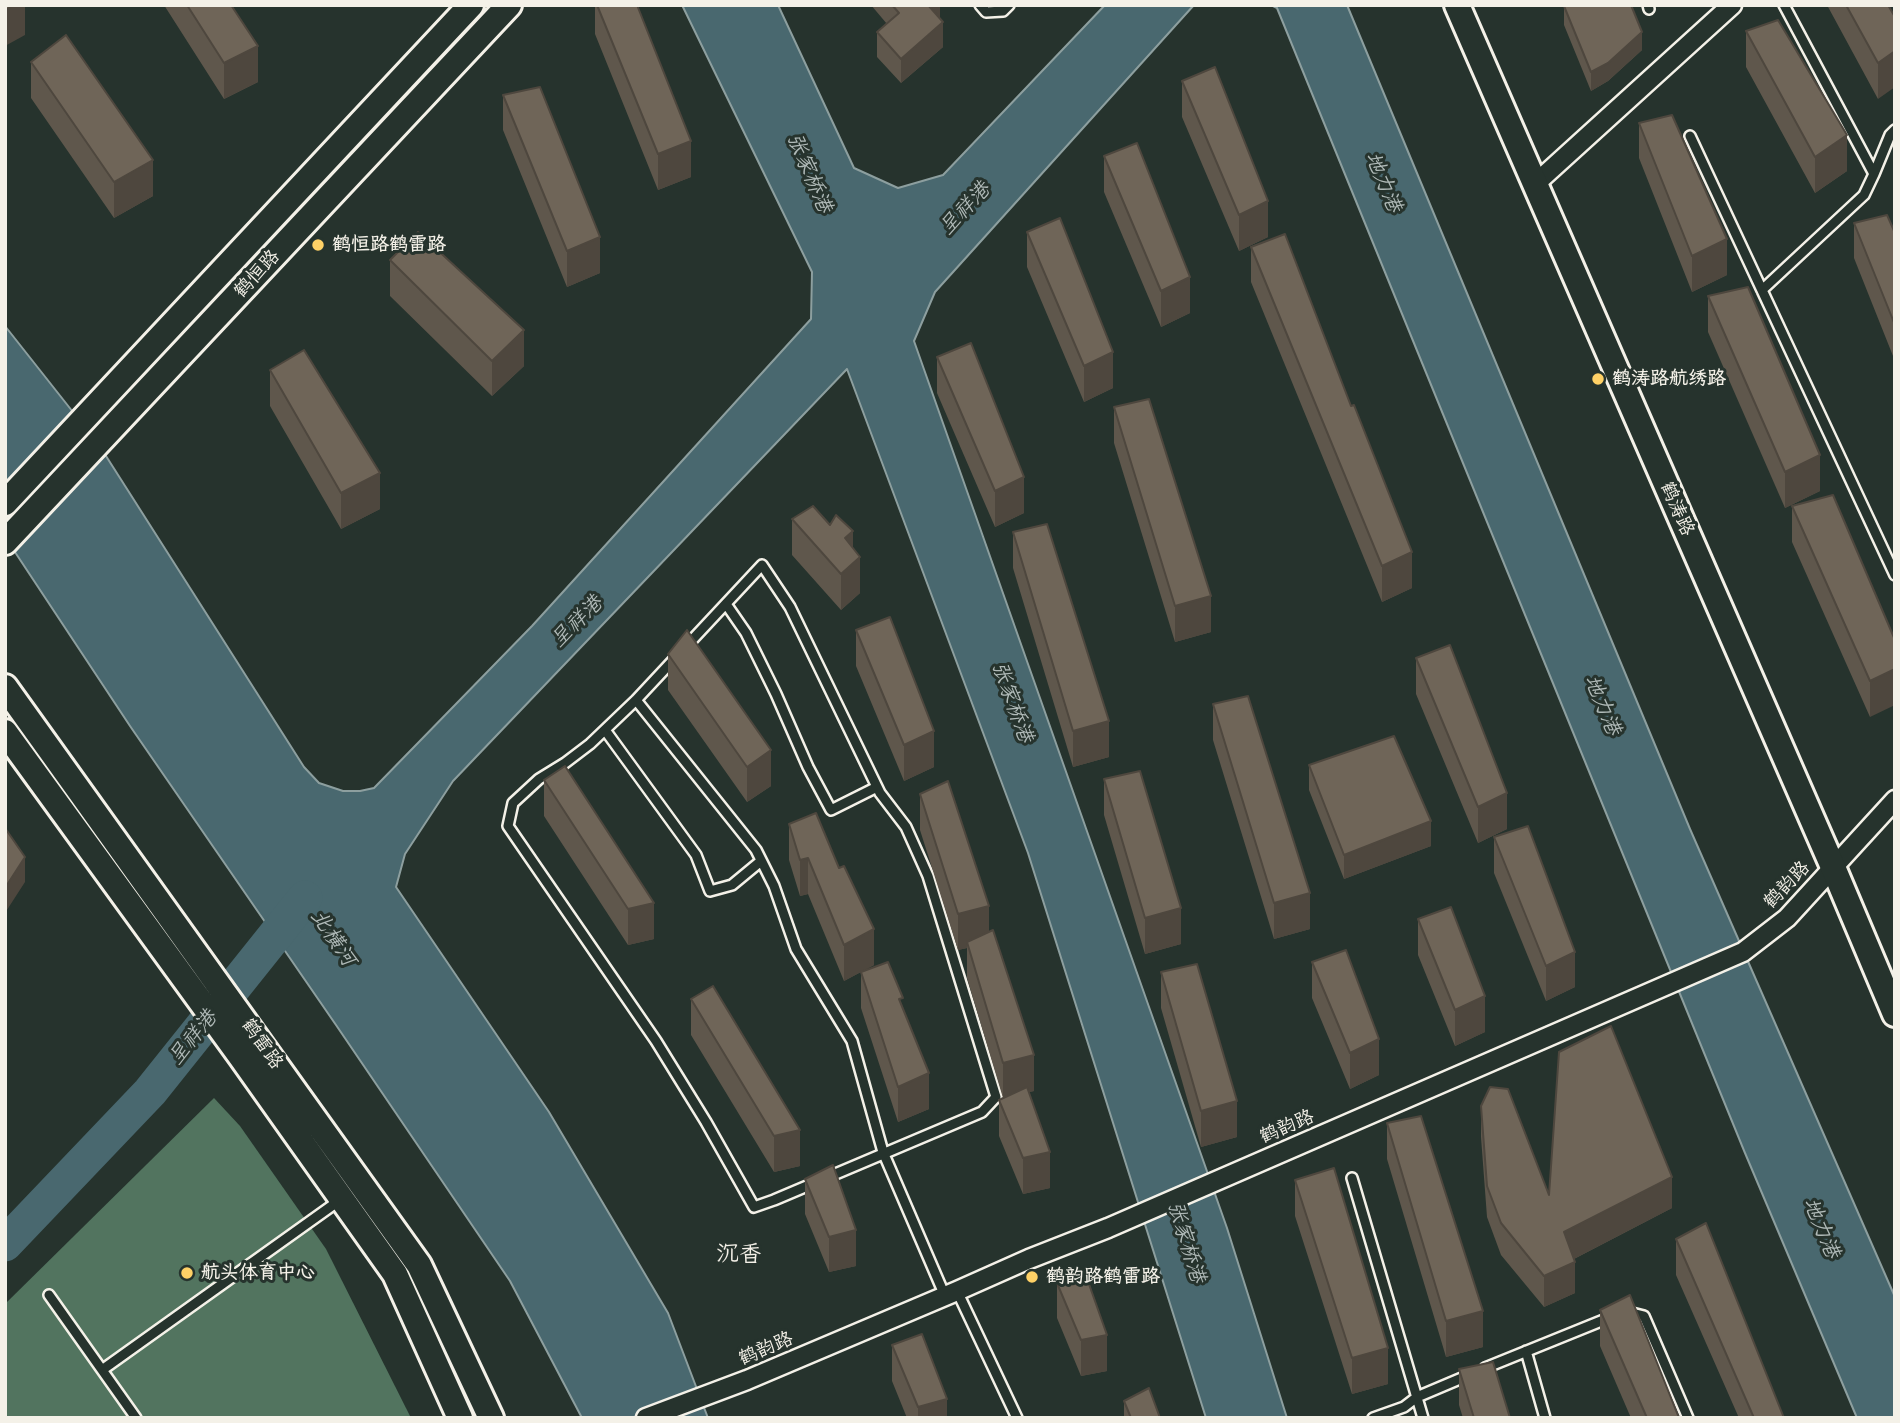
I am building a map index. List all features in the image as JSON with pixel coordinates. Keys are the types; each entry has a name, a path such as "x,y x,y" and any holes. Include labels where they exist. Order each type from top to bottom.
{"street":[{"name":"鹤恒路","path":"5,503 471,5"},
{"name":"鹤恒路","path":"5,542 509,5"},
{"name":"鹤涛路","path":"1457,5 1895,1014"},
{"path":"1535,184 1732,5"},
{"name":"鹤雷路","path":"5,687 202,959 251,1050 342,1199 396,1274 460,1418"},
{"name":"鹤雷路","path":"5,732 182,977 251,1050 419,1265 491,1418"},
{"name":"鹤韵路","path":"646,1418 747,1380 1117,1224 1744,952 1787,918 1895,800"}],"lane":[{"path":"980,5 986,12 1003,11 1009,5"},
{"path":"1784,5 1874,174"},
{"path":"1762,290 1864,195 1890,135 1895,130"},
{"path":"1690,135 1895,575"},
{"path":"762,565 790,607 877,787 906,827 928,876 996,1097 982,1112 754,1207 656,1041 509,827 513,803 539,779 565,763 605,730 726,604 762,565"},
{"path":"726,604 746,634 831,810 877,787"},
{"path":"636,699 756,850 774,886 796,949 852,1041 883,1152 951,1294 1015,1417"},
{"path":"605,730 695,855 710,891 732,885 761,861"},
{"path":"1352,1178 1423,1418"},
{"path":"102,1370 342,1199"},
{"path":"49,1295 136,1418"},
{"path":"1373,1418 1404,1407 1417,1396 1625,1311 1644,1316 1688,1418"},
{"path":"1526,1351 1545,1418"}],"green space":[{"name":"航头体育中心","path":"214,1098 240,1126 326,1249 411,1418 5,1418 5,1304"}],"water":[{"path":"682,5 778,5 854,168 898,188 943,175 1105,5 1194,5 935,292 914,341 1227,1228 1287,1418 1206,1418 1028,853 847,369 453,781 405,854 396,887 549,1112 668,1313 708,1418 582,1418 510,1281 130,726 5,537 5,326 99,445 304,767 319,783 343,791 374,788 532,626 811,319 812,272"},
{"name":"地力港","path":"1271,5 1347,5 1690,829 1895,1297 1895,1418 1857,1418 1745,1153 1277,8"}],"building":[{"path":"187,5 231,5 258,46 224,63"},
{"path":"597,5 637,5 691,141 658,154"},
{"path":"892,5 928,5 943,22 901,59 877,32 899,13"},
{"path":"1631,5 1642,32 1608,63 1591,72 1564,6"},
{"path":"1846,5 1888,5 1895,17 1895,51 1878,63"},
{"path":"1778,20 1847,135 1815,157 1746,31"},
{"path":"66,35 153,160 114,182 31,62"},
{"path":"1215,67 1268,201 1239,215 1182,81"},
{"path":"540,87 600,237 567,251 503,95"},
{"path":"1672,115 1727,239 1692,256 1639,123"},
{"path":"1137,143 1190,277 1161,291 1104,156"},
{"path":"1887,215 1895,233 1895,325 1854,223"},
{"path":"1060,218 1113,352 1084,366 1027,232"},
{"path":"418,232 524,330 492,361 390,260"},
{"path":"1285,234 1351,406 1354,405 1412,552 1382,566 1251,247"},
{"path":"1748,287 1820,455 1785,472 1708,296"},
{"path":"971,343 1024,477 995,491 937,357"},
{"path":"304,350 380,473 341,493 270,370"},
{"path":"1149,399 1211,596 1175,606 1114,407"},
{"path":"1833,495 1895,640 1895,669 1870,681 1792,506"},
{"path":"813,506 830,525 836,515 853,531 845,538 860,557 841,574 792,519"},
{"path":"1047,524 1109,721 1073,731 1013,532"},
{"path":"890,617 934,731 904,745 856,630"},
{"path":"687,630 771,750 747,767 668,654"},
{"path":"1450,645 1507,793 1478,807 1416,658"},
{"path":"1248,696 1310,893 1274,903 1213,704"},
{"path":"1394,736 1431,821 1344,855 1309,765"},
{"path":"565,766 654,903 628,909 544,780"},
{"path":"1140,771 1181,908 1145,918 1104,779"},
{"path":"948,781 989,906 958,914 920,794"},
{"path":"816,813 839,868 844,866 874,929 844,945 808,858 800,860 789,824"},
{"path":"1528,826 1575,952 1546,966 1494,837"},
{"path":"5,828 25,857 5,888"},
{"path":"1451,907 1485,996 1455,1010 1418,919"},
{"path":"993,930 1034,1055 1003,1063 967,942"},
{"path":"1346,950 1379,1039 1350,1053 1312,962"},
{"path":"888,962 903,998 899,999 929,1073 898,1087 861,972"},
{"path":"1197,964 1237,1101 1201,1111 1161,972"},
{"path":"713,986 800,1130 774,1136 691,999"},
{"path":"1611,1026 1672,1177 1564,1232 1575,1262 1544,1276 1501,1223 1487,1186 1481,1106 1490,1087 1508,1089 1549,1195 1559,1052"},
{"path":"1027,1087 1050,1152 1023,1158 999,1100"},
{"path":"1421,1116 1483,1311 1446,1321 1387,1123"},
{"path":"833,1165 856,1230 829,1237 805,1179"},
{"path":"1334,1168 1388,1348 1352,1358 1295,1180"},
{"path":"1706,1223 1784,1418 1754,1418 1676,1239"},
{"path":"1084,1270 1107,1335 1081,1340 1057,1283"},
{"path":"1630,1295 1679,1418 1647,1418 1600,1310"},
{"path":"922,1334 947,1399 918,1407 892,1345"},
{"path":"1493,1362 1510,1418 1474,1418 1459,1369"},
{"path":"1149,1388 1160,1418 1131,1418 1124,1401"}],"waterway":[{"name":"呈祥港","path":"5,1244 150,1092 305,898"}],"place":[{"name":"鹤恒路鹤雷路","path":"318,245"},
{"name":"鹤涛路航绣路","path":"1598,379"},
{"name":"航头体育中心","path":"187,1273"},
{"name":"鹤韵路鹤雷路","path":"1032,1277"}],"district":[{"name":"沉香","path":"739,1255"}],"water label":[{"name":"张家桥港","path":"809,173"},
{"name":"张家桥港","path":"1012,702"},
{"name":"北横河","path":"333,938"},
{"name":"张家桥港","path":"1186,1242"}]}
